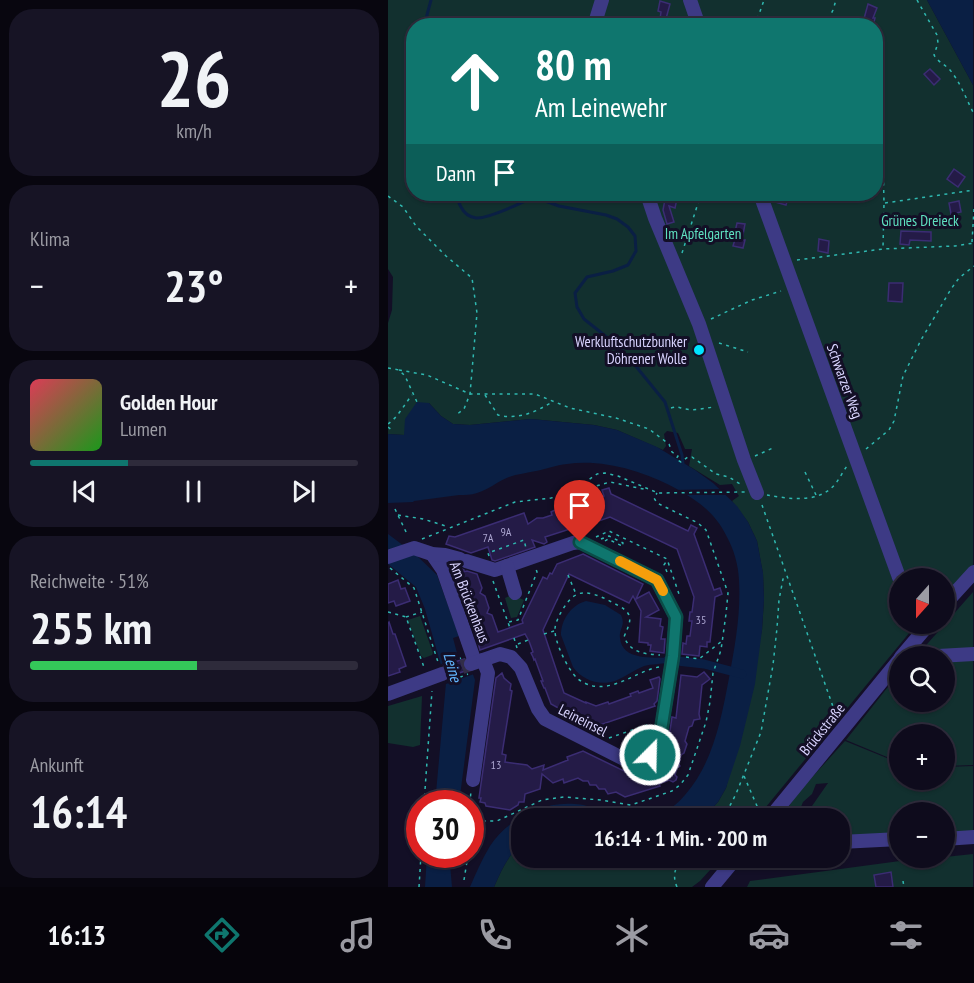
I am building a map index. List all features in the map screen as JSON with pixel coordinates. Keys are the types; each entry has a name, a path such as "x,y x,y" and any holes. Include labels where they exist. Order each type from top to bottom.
{"street":[{"path":"596,18 602,0"},
{"path":"690,0 696,18"},
{"path":"650,201 699,324 757,493"},
{"name":"Schwarzer Weg","path":"762,201 896,568"},
{"name":"Leineinsel","path":"474,663 500,654 511,657 521,668 538,709 545,719 624,759 638,760 650,755 659,743 672,661 676,617 657,580 580,542 495,570 488,568"},
{"path":"388,556 414,548 488,568"},
{"name":"Am Brückenhaus","path":"432,554 443,570 474,663 488,673 473,780"},
{"path":"507,566 515,593"},
{"path":"955,592 973,572"},
{"path":"955,655 973,654"},
{"path":"388,694 439,675"},
{"name":"Brückstraße","path":"773,808 889,676"},
{"path":"955,838 973,837"},
{"path":"850,842 889,840"},
{"path":"712,887 728,868"}],"path":[{"path":"758,18 764,0"},
{"path":"829,18 836,0"},
{"path":"918,0 937,35 938,43 934,55 938,62 948,68 960,86 973,114"},
{"path":"883,159 883,249"},
{"path":"884,203 973,190"},
{"path":"388,196 403,207 423,234 472,278 477,313 470,394 464,410 456,416"},
{"path":"676,271 699,201"},
{"path":"784,262 883,249 973,243 973,209"},
{"path":"845,726 837,720 757,493 806,499 825,492 835,484 856,458 889,430 894,421 903,376 921,340 951,289 959,278 973,266"},
{"path":"699,324 752,300 794,287"},
{"path":"703,339 748,352"},
{"path":"388,369 427,375 470,394 535,394 570,408 616,418 649,429 668,444 672,452 678,456 676,459 681,462 692,457 716,474 729,477 744,486"},
{"path":"399,370 417,402"},
{"path":"393,431 388,426 413,394"},
{"path":"485,394 498,415 509,417 528,414 553,401"},
{"path":"671,408 678,406 686,410 718,406 727,409"},
{"path":"744,460 773,448"},
{"path":"805,472 816,496"},
{"path":"568,494 597,474 605,473 658,493 737,492"},
{"path":"414,548 419,540 516,502 551,498 610,482 652,490"},
{"path":"484,820 497,821 542,800 564,797 631,805 672,791 688,775 710,702 713,673 723,640 728,593 706,530 698,523 657,502 654,498 658,493"},
{"path":"395,509 414,548"},
{"path":"398,515 423,519 451,528"},
{"path":"624,547 623,543 609,536 597,541 594,538 609,531 667,559 680,597 676,598"},
{"path":"508,622 518,620 537,572 524,540 488,553 490,559 488,568 510,628"},
{"path":"667,559 664,565 667,575"},
{"path":"388,566 415,588 439,675"},
{"path":"568,575 576,595"},
{"path":"728,808 761,732 776,638 779,600 786,576"},
{"path":"672,661 613,684 592,686 573,674 558,644 555,627 562,611 576,595 587,593 627,611 630,619 624,637 626,642 636,651 646,655 672,661 699,659 723,640"},
{"path":"388,612 406,617 422,612"},
{"path":"406,617 439,675"},
{"path":"544,634 555,631"},
{"path":"517,644 528,640"},
{"path":"439,675 474,663"},
{"path":"425,790 433,686 439,675 474,663"},
{"path":"594,744 662,719"},
{"path":"744,775 760,808"},
{"path":"471,790 473,780"},
{"path":"419,887 420,868"},
{"path":"464,880 466,868"},
{"path":"676,868 674,880 677,887"},
{"path":"903,881 904,887"}],"green space":[{"path":"388,0 927,0 973,85 973,566 955,590 955,568 899,568 850,452 889,569 889,634 908,634 898,646 889,646 889,658 765,808 712,808 726,788 762,630 764,599 763,574 757,541 748,522 732,501 739,496 732,484 720,485 689,466 692,449 685,449 678,433 667,431 664,434 666,446 663,450 617,430 594,425 531,419 470,425 453,424 441,416 429,403 404,435 388,434 388,323 392,310 393,277 388,269"},
{"path":"973,592 973,649 955,650 955,646 925,646 936,634 955,634 955,612"},
{"path":"512,595 524,600 517,617 511,618 505,598"},
{"path":"420,616 433,653 424,658 421,656 408,620"},
{"path":"973,650 973,765 955,766 955,724 889,724 889,758 846,740 889,686 889,712 955,712 955,654"},
{"path":"422,696 420,745 413,747 388,743 388,706"},
{"path":"845,741 889,759 889,790 955,790 955,767 973,766 973,832 955,833 955,802 889,802 889,836 850,837 850,808 811,808 828,783 816,784 812,794 803,802 801,808 788,808 796,795"},
{"path":"973,854 973,887 747,887 750,881 889,862 889,868 955,868 955,856"},
{"path":"511,855 511,868 712,868 692,887 494,887"}],"water":[{"path":"927,0 973,0 973,85"},
{"path":"417,402 429,403 441,416 453,424 470,425 531,419 594,425 617,430 657,447 695,470 713,483 737,506 757,541 763,573 762,630 755,684 740,746 726,788 712,808 670,808 685,795 703,769 719,725 729,678 737,629 738,574 732,547 717,521 705,508 663,482 622,468 595,463 563,465 512,476 472,494 388,503 388,434 404,435 405,419"},
{"name":"Leine","path":"388,534 416,555 437,575 475,680 461,790 436,790 446,683 425,609 416,587 388,564"},
{"path":"586,601 605,605 621,615 623,622 620,638 626,651 639,656 669,658 668,663 644,666 615,681 603,683 591,681 577,672 561,635 568,614 576,606"},
{"path":"563,804 580,804 597,808 542,808"},
{"path":"511,824 511,855 494,887 470,887 479,868 484,868 484,856 490,846"},
{"path":"426,868 450,868 452,887 425,887"}],"pier":[{"path":"724,489 730,495 682,495 672,490"},
{"path":"459,636 474,674 446,684 440,665 457,653 453,638"}],"building":[{"path":"660,1 670,4 666,18 660,18 661,12 658,11"},
{"path":"868,4 877,8 873,18 864,18"},
{"path":"930,69 940,79 934,85 924,74"},
{"path":"954,169 965,177 958,187 947,179"},
{"path":"665,201 676,201 675,208 669,206 674,222 667,224 663,210"},
{"path":"775,201 787,201 786,205"},
{"path":"959,201 961,212 951,214 949,203"},
{"path":"737,223 745,224 743,248 733,246"},
{"path":"901,231 931,232 931,241 910,240 909,245 900,244"},
{"path":"819,239 829,241 828,253 818,251"},
{"path":"889,283 903,283 902,302 888,301"},
{"path":"609,488 611,494 688,531 691,525 697,528 694,534 714,590 720,588 722,594 715,597 710,642 707,642 707,647 700,646 699,656 682,654 683,643 686,644 687,636 690,636 692,621 689,621 694,597 677,549 610,517 545,537 547,542 544,544 532,540 535,547 495,561 492,560 488,547 471,553 446,544 449,536 455,537 524,513 528,524 537,518 552,515 551,512 555,510 559,509 561,512 604,496 602,490"},
{"path":"583,554 643,584 636,599 649,592 659,610 646,617 661,619 660,626 663,627 661,639 665,639 664,653 650,651 651,645 639,642 641,611 633,596 629,603 569,574 543,630 564,693 596,706 608,702 609,704 638,691 639,693 653,688 650,680 659,677 660,679 655,706 597,726 581,718 578,724 570,720 573,716 551,704 525,634 480,650 477,639 480,638 458,575 455,576 452,569 460,568 464,570 463,572 477,574 482,588 480,593 485,596 489,608 487,613 492,615 498,632 523,623 522,620 543,577 547,579 557,564"},
{"path":"398,580 401,589 405,588 410,601 396,606 394,601 388,603 388,584"},
{"path":"388,623 406,666 399,669 400,672 388,676"},
{"path":"464,659 462,666 465,671 451,676 450,670 444,665"},
{"path":"704,672 710,679 702,685 700,719 694,720 692,726 689,727 685,741 687,744 681,755 680,766 677,768 676,780 673,782 669,780 659,784 660,786 625,797 616,792 608,794 605,789 599,789 596,785 590,785 588,781 578,778 564,783 563,779 553,783 542,774 540,789 525,794 524,802 519,802 510,810 486,806 484,803 484,790 480,790 496,678 502,673 511,684 510,690 512,691 502,754 506,755 505,762 527,765 532,769 544,765 543,770 583,751 628,773 659,762 668,745 672,717 676,718 681,675 697,677"},
{"path":"891,872 893,887 876,887 874,875"}],"waterway":[{"path":"426,18 431,0"},
{"path":"458,201 469,216 476,218 497,213 526,201"},
{"path":"545,201 617,219 635,236 636,251 628,265 587,277 575,293 577,307 584,319 630,359 665,402 683,464"},
{"path":"668,660 704,664 742,674"}],"tunnel":[{"path":"442,674 471,664"}],"slow traffic":[{"path":"620,561 657,580 663,591"}],"place":[{"name":"Werkluftschutzbunker Döhrener Wolle","path":"699,350"}],"route":[{"path":"580,542 657,580 676,617 673,656 659,743 650,755"}],"park label":[{"name":"Grünes Dreieck","path":"920,220"},
{"name":"Im Apfelgarten","path":"703,233"}]}
